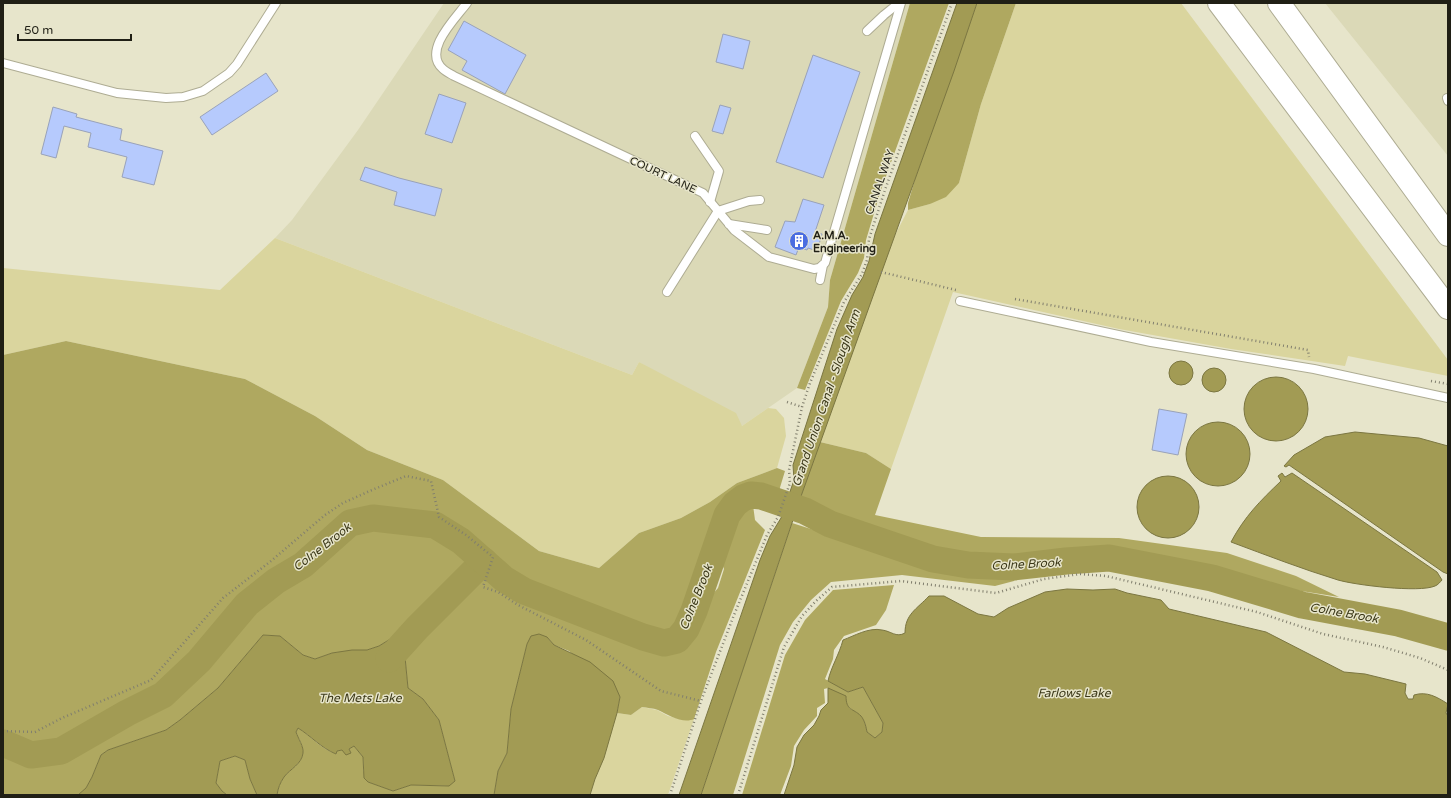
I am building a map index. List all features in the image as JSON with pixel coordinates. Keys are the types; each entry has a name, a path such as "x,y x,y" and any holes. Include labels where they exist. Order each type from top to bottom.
{"highway":[{"path":"1218,3 1448,308"},
{"path":"1279,3 1448,235"}],"lane":[{"path":"3,63 117,93 159,97 183,97 203,90 229,73 237,64 276,3"},
{"name":"COURT LANE","path":"467,3 438,43 436,54 437,61 444,70 703,193 734,230 769,257 814,269 820,268 823,265"},
{"path":"867,31 884,15 900,3"},
{"path":"820,280 823,265 900,3"},
{"path":"695,136 719,170 710,202"},
{"path":"667,292 718,211 749,201 760,200"},
{"path":"729,224 767,230"},
{"path":"960,301 1152,342 1314,370 1448,398"}],"path":[{"name":"CANAL WAY","path":"670,795 701,701 767,535 778,517 790,483 789,470 802,407 810,383 844,302 862,274 867,260 869,239 885,190 952,3"},
{"path":"881,272 964,291"},
{"path":"1011,299 1308,350 1310,365"},
{"path":"787,402 802,407"},
{"path":"3,731 35,732 62,718 151,680 223,598 271,561 325,515 343,503 406,476 431,481 439,517 466,535 493,557 483,587 498,592 518,605 586,640 661,691 701,701"},
{"path":"738,795 784,647 802,616 832,587 902,582 996,593 1044,579 1080,574 1106,576 1257,612 1323,634 1383,646 1420,658 1448,670"}],"shaded area":[{"path":"444,3 910,3 830,280 828,307 797,388 742,426 639,362 632,375 275,238 292,220 358,130"},
{"path":"910,3 949,3 881,190 866,240 864,258 858,273 841,301 805,390 797,388 828,307 830,280"},
{"path":"977,3 1016,3 981,104 959,183 946,197 930,204 908,210 908,203 916,176"},
{"path":"1016,3 1181,3 1448,360 1448,376 1348,356 1345,366 1231,349 1119,329 953,292 891,469 866,453 820,442 893,239 908,210 930,204 959,183 981,104"},
{"path":"1325,3 1448,3 1448,156"},
{"path":"275,238 632,375 639,362 736,413 742,426 768,408 776,409 784,418 786,436 777,468 737,483 710,502 681,518 639,533 599,568 539,551 443,480 367,450 315,416 245,379 66,341 3,355 3,268 220,290"},
{"path":"66,341 245,379 315,416 367,450 443,480 539,551 599,568 639,533 681,518 710,502 737,483 777,468 785,471 778,494 752,487 735,497 721,520 702,582 683,628 676,638 663,640 525,589 506,578 464,541 437,523 373,516 349,520 300,564 275,578 244,603 196,660 160,692 57,748 32,752 3,740 3,355"},
{"path":"820,442 866,453 891,469 875,515 981,537 1119,538 1227,553 1296,576 1339,597 1214,577 1109,557 1068,559 1013,565 967,564 935,558 882,541 800,499"},
{"path":"749,501 753,505 755,520 765,530 716,652 694,719 680,720 656,709 642,707 631,715 617,713 620,697 569,651 554,645 547,637 527,644 511,709 507,753 498,771 494,795 277,795 279,786 284,777 302,757 303,748 296,732 298,728 321,746 336,754 337,751 342,750 351,753 349,749 354,746 363,757 363,770 368,782 393,791 411,785 448,786 455,781 439,720 423,699 408,688 405,657 415,642 418,632 484,566 502,582 531,597 635,638 665,647 681,642 693,625 700,609 718,588 724,569 720,558 726,525 735,511"},
{"path":"373,521 434,528 460,543 479,561 409,629 379,646 367,650 332,653 315,659 303,655 280,636 263,635 218,688 180,720 166,730 108,750 101,755 92,777 86,788 80,794 3,795 3,746 31,757 62,754 112,723 166,697 199,664 248,607 276,584 305,567 352,525"},
{"path":"792,523 874,549 927,562 972,570 1006,570 1015,573 1016,578 1014,581 995,586 902,575 831,582 811,600 793,622 780,645 733,795 701,795"},
{"path":"894,585 886,610 876,625 844,636 834,650 833,659 825,679 848,692 863,687 883,723 882,732 875,738 867,732 865,723 861,716 828,688 824,689 825,703 817,708 817,716 804,730 794,746 791,766 780,795 742,795 785,655 805,620 833,590"},
{"path":"642,707 657,710 668,716 680,719 694,719 668,795 590,795 617,713 631,715"},
{"path":"235,756 245,760 250,779 257,795 227,795 216,783 220,761"}],"water":[{"name":"Grand Union Canal - Slough Arm","path":"957,3 977,3 800,499 701,795 679,795 760,560 770,536 781,518 794,480 793,465 837,329 852,295 863,277 869,261 875,234"},
{"path":"1181,361 1189,365 1193,373 1189,381 1181,385 1173,381 1169,373 1173,365"},
{"path":"1214,368 1222,372 1226,380 1222,388 1214,392 1206,388 1202,380 1206,372"},
{"path":"1276,377 1294,383 1302,391 1308,409 1302,427 1294,435 1276,441 1258,435 1250,427 1244,409 1250,391 1258,383"},
{"path":"1218,422 1236,428 1244,436 1250,454 1244,472 1236,480 1218,486 1200,480 1192,472 1186,454 1192,436 1200,428"},
{"path":"1355,432 1419,438 1448,446 1448,574 1289,465 1286,467 1284,466 1294,455 1325,437"},
{"path":"1282,473 1285,477 1292,473 1437,572 1442,580 1435,586 1415,589 1387,588 1346,582 1284,562 1231,542 1253,509 1281,481 1278,476"},
{"path":"1162,476 1174,476 1190,485 1197,495 1199,507 1197,519 1190,529 1174,538 1162,538 1151,533 1142,524 1137,513 1137,501 1142,490 1151,481"},
{"name":"Farlows Lake","path":"1067,589 1115,589 1161,600 1169,609 1266,632 1344,672 1365,674 1406,684 1405,693 1408,699 1413,699 1414,695 1428,694 1440,699 1448,704 1446,713 1448,716 1448,795 784,795 794,765 797,747 804,735 814,725 821,710 828,703 828,688 846,696 847,704 850,709 861,716 867,732 875,738 882,732 883,723 863,687 848,692 828,681 843,640 862,632 877,629 896,635 905,633 909,616 929,596 944,596 978,614 994,617 1008,608 1045,592"},
{"name":"The Mets Lake","path":"409,629 418,632 415,642 405,657 408,688 423,699 439,720 455,781 449,786 411,785 393,791 368,782 364,778 363,757 354,746 349,749 351,753 346,755 342,750 337,751 336,754 326,749 298,728 296,732 303,748 302,757 284,777 279,786 277,795 257,795 250,779 245,760 235,756 220,761 216,783 227,795 78,795 86,788 101,755 108,750 166,730 180,720 218,688 263,635 280,636 303,655 315,659 332,653 352,650 367,650 379,646"},
{"path":"539,634 547,637 554,645 590,662 613,681 620,697 604,758 590,795 494,795 498,771 507,753 511,709 527,644 531,636"}],"building":[{"path":"464,21 526,55 505,94 462,70 467,61 448,50"},
{"path":"723,34 750,41 743,69 716,62"},
{"path":"813,55 860,72 823,178 776,162"},
{"path":"266,73 278,91 212,135 200,117"},
{"path":"439,94 466,103 452,143 425,134"},
{"path":"720,105 731,108 723,134 712,131"},
{"path":"53,107 77,114 76,117 122,129 120,140 163,151 154,185 122,177 127,157 88,147 91,133 64,126 56,158 41,154"},
{"path":"365,167 399,178 442,189 435,216 394,205 397,192 360,180"},
{"name":"A.M.A. Engineering","path":"803,199 824,205 815,232 822,234 817,251 799,247 796,255 775,247 785,221 795,222"},
{"path":"1159,409 1187,414 1178,455 1152,450"}],"waterway":[{"name":"Colne Brook","path":"3,743 31,755 61,751 127,713 163,695 199,661 247,604 276,581 303,565 350,523 373,518 435,525 461,541 504,579 524,591 643,637 664,643 677,640 686,629 694,611 727,515 735,504 743,498 751,495 761,496 805,511 830,524 933,559 968,565 1014,567 1109,558 1212,578 1302,605 1398,623 1448,637"},
{"path":"389,659 417,628 484,561"}],"place":[{"name":"A.M.A. Engineering","path":"799,241"}]}
